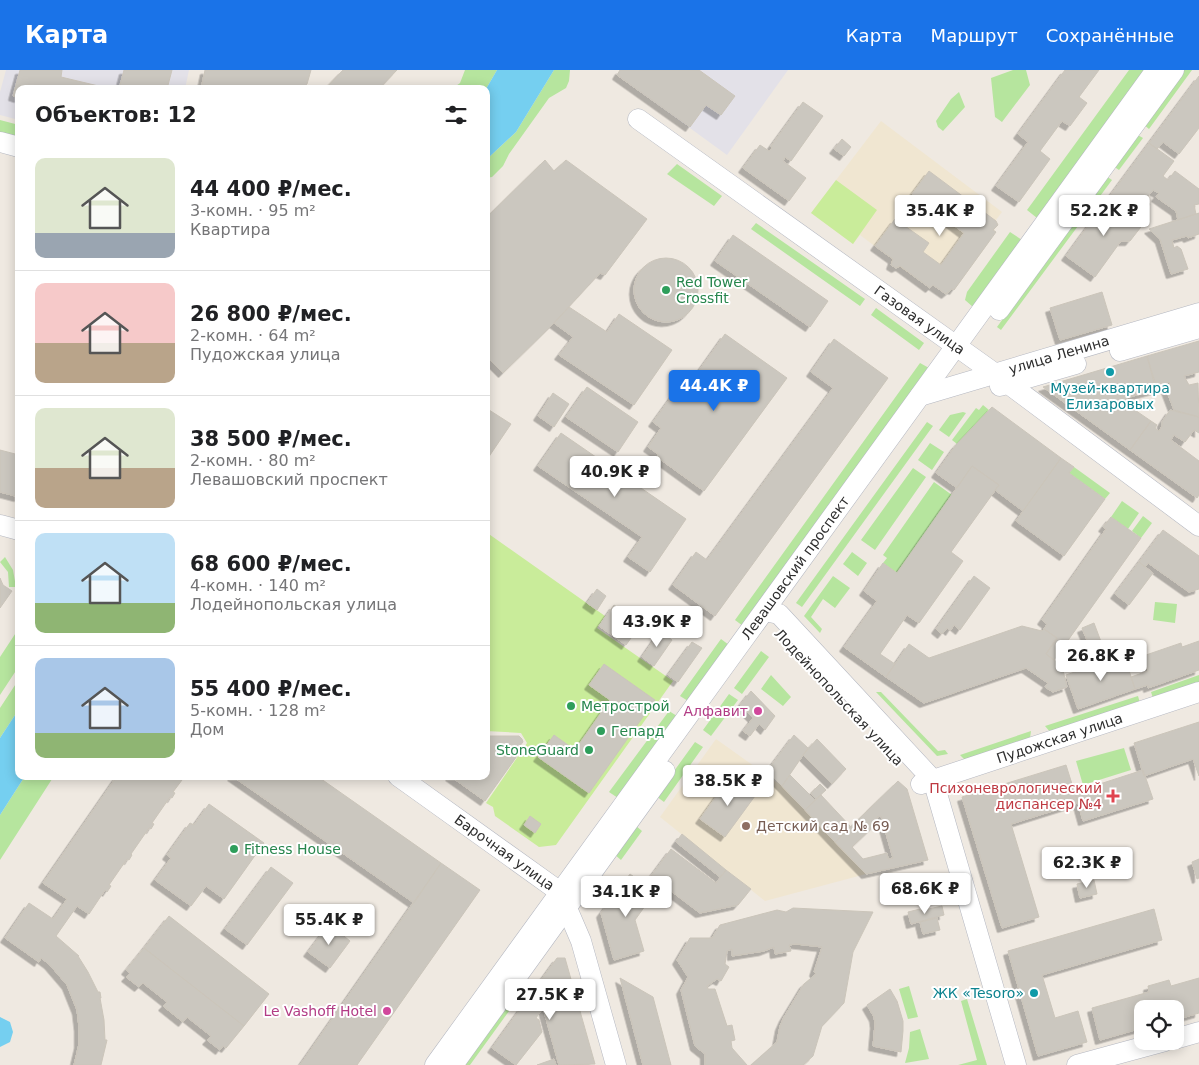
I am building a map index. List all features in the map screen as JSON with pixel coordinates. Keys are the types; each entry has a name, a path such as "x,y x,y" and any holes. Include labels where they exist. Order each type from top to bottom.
{"street":[{"name":"Левашовский проспект","path":"942,390 962,350 1156,70"},
{"name":"Левашовский проспект","path":"435,1065 564,899 772,616 962,350 1174,70"},
{"name":"Газовая улица","path":"638,119 1001,378 1199,526"},
{"path":"0,142 15,146"},
{"name":"улица Ленина","path":"924,402 1199,313"},
{"name":"улица Ленина","path":"924,402 942,390 1001,378 1199,328"},
{"path":"0,525 15,529"},
{"name":"Лодейнопольская улица","path":"772,616 927,782 1016,1065"},
{"name":"Пудожская улица","path":"927,782 1199,692"},
{"name":"Барочная улица","path":"403,780 564,899"},
{"name":"Лодейнопольская улица","path":"927,782 1003,1065"},
{"name":"Левашовский проспект","path":"453,1065 564,899"},
{"path":"564,899 581,941 616,1065"},
{"path":"1184,1036 1199,1032"},
{"path":"1077,1065 1134,1049"}],"shaded area":[{"path":"6,70 189,70 186,85 15,85 15,119 0,115 0,92"},
{"path":"620,70 788,70 727,155 617,75"},
{"path":"881,121 1002,212 996,220 998,225 994,230 996,232 954,290 952,289 946,294 933,285 930,288 900,267 896,268 891,265 892,259 860,235 853,244 811,213"},
{"name":"Детский сад № 69","path":"716,739 782,786 866,874 765,901 660,817"}],"green space":[{"path":"465,70 497,70 488,85 457,85"},
{"path":"554,70 570,70 566,88 549,98 509,154 503,166 490,177 490,156 516,132"},
{"path":"1013,70 1026,70 1030,85 1002,122 995,117 991,78"},
{"path":"1129,70 1145,70 1037,218 1027,210"},
{"path":"1183,70 1192,70 1149,129 1143,124"},
{"path":"959,92 965,107 943,131 938,127 936,121 951,99"},
{"path":"0,120 15,124 15,139 0,135"},
{"path":"1136,134 1143,138 1119,170 1113,166"},
{"path":"677,164 722,196 714,206 667,174"},
{"path":"1106,176 1112,180 1001,330 997,327"},
{"path":"836,180 877,210 853,244 811,213"},
{"path":"756,223 865,299 860,306 751,229"},
{"path":"1010,232 1022,240 973,307 965,300 967,292"},
{"path":"876,308 924,343 919,350 871,315"},
{"path":"920,363 929,368 743,626 735,620"},
{"path":"983,405 989,410 957,444 952,440 976,408 979,410"},
{"path":"966,413 949,437 939,430 950,415"},
{"path":"927,422 933,426 802,607 796,603"},
{"path":"930,443 944,452 932,470 918,460"},
{"path":"1074,467 1110,493 1105,499 1069,473"},
{"path":"913,468 926,477 875,550 861,540"},
{"path":"934,482 952,495 897,573 883,563 887,558 883,555"},
{"path":"1122,501 1139,513 1128,529 1111,517"},
{"path":"1143,516 1152,523 1141,538 1132,531"},
{"name":"Метрострой","path":"490,535 605,616 597,628 673,681 556,845 539,847 495,816 493,807 486,803 527,743 521,733 490,731"},
{"path":"852,552 867,563 858,576 843,564"},
{"path":"5,557 13,570 15,587 9,587 8,572 0,562"},
{"path":"833,576 850,588 835,608 823,599 811,617 822,629 820,633 804,616"},
{"path":"1155,602 1177,604 1175,623 1153,620"},
{"path":"15,634 15,672 0,695 0,657"},
{"path":"721,639 729,645 688,701 680,696"},
{"path":"761,651 769,657 742,694 734,688"},
{"path":"771,675 791,697 783,706 761,689"},
{"path":"1199,675 1199,682 1153,698 1151,692"},
{"path":"15,685 15,715 0,738 0,708"},
{"path":"876,692 881,692 938,751 945,750 948,754 937,756"},
{"path":"729,694 738,700 711,736 703,730"},
{"path":"1138,696 1140,703 1051,733 1045,726"},
{"path":"669,711 677,716 618,798 609,792"},
{"path":"1031,731 1030,738 966,761 960,755"},
{"path":"695,742 703,747 664,802 656,796"},
{"path":"1124,748 1131,770 1083,785 1076,761"},
{"path":"22,780 51,780 0,860 0,815"},
{"path":"635,825 642,831 621,860 614,854"},
{"path":"909,986 918,1017 908,1019 899,989"},
{"path":"511,996 517,1000 470,1065 464,1065"},
{"path":"967,999 987,1065 958,1065 977,1060 961,1001"},
{"path":"920,1029 929,1059 905,1063 909,1048 910,1032"}],"water":[{"path":"497,70 554,70 516,132 490,156 490,85 488,85"},
{"path":"15,715 15,780 22,780 0,815 0,738"},
{"path":"0,1017 10,1022 13,1032 10,1042 0,1047"}],"building":[{"path":"20,70 62,70 61,77 94,85 16,85"},
{"path":"124,70 172,70 168,85 120,85"},
{"path":"205,70 311,70 306,85 202,85"},
{"path":"343,70 397,70 383,85 329,85"},
{"path":"620,70 699,70 735,96 721,115 706,105 690,127 617,75"},
{"path":"1065,70 1099,70 1079,97 1087,103 1070,126 1062,121 1040,151 1050,159 1019,202 996,186 1028,142 1018,134"},
{"path":"1199,76 1199,128 1179,154 1163,142 1157,149 1149,143"},
{"path":"803,102 823,116 791,161 785,157 783,161 806,178 789,201 743,168 760,145 769,151 772,148 771,146"},
{"path":"842,139 851,147 844,156 834,149"},
{"path":"1149,143 1174,161 1163,176 1168,180 1175,171 1199,189 1199,204 1194,205 1196,214 1178,220 1176,211 1156,197 1159,193 1153,190 1145,200 1150,204 1139,219 1109,197"},
{"path":"545,160 554,171 566,160 647,219 605,275 600,273 554,323 503,373 490,360 490,214"},
{"path":"929,171 996,221 998,225 993,230 996,232 954,290 952,289 946,294 933,285 930,288 900,266 896,268 891,265 893,259 875,246 895,219 929,243 923,252 941,265 964,233 912,194"},
{"path":"1109,197 1144,223 1130,241 1121,241 1095,277 1066,256"},
{"path":"1199,213 1199,234 1188,238 1187,236 1172,240 1174,248 1177,246 1181,249 1188,269 1171,274 1160,239 1149,229"},
{"path":"733,235 828,301 810,327 715,261"},
{"path":"666,258 684,264 692,272 698,290 692,308 684,316 666,322 648,316 640,308 634,290 640,272 648,264"},
{"path":"1102,292 1112,325 1060,340 1050,308"},
{"path":"569,307 607,332 619,314 672,350 634,405 559,355 573,337 554,323"},
{"path":"725,334 787,378 704,491 657,457 658,454 648,447 661,428 653,422 682,382 688,386"},
{"path":"834,339 888,378 715,616 673,585 696,552 707,560 833,388 811,372"},
{"path":"1199,341 1199,372 1184,376 1189,385 1198,383 1199,417 1174,410 1166,389 1171,388 1169,382 1157,389 1147,356"},
{"path":"1147,356 1156,390 1126,398 1126,404 1151,421 1130,450 1043,387"},
{"path":"587,387 638,422 618,452 566,417"},
{"path":"553,393 569,404 554,427 538,416"},
{"path":"992,407 1061,458 1023,511 995,490 999,485 972,466 957,488 936,473 956,445"},
{"path":"1170,410 1199,417 1199,433 1194,430 1185,442 1174,435 1171,440 1199,461 1199,495 1197,498 1130,450 1151,421 1157,425 1155,428 1159,431 1162,422"},
{"path":"490,411 511,424 490,455"},
{"path":"561,433 686,519 650,572 628,557 642,537 538,466"},
{"path":"0,450 15,454 15,496 0,492"},
{"path":"1061,458 1074,467 1069,473 1105,499 1064,556 1016,521"},
{"path":"972,466 999,485 951,552 963,561 919,623 907,615 880,654 895,664 886,677 844,647 877,601 864,591 883,563 897,573"},
{"path":"1111,517 1141,538 1054,660 1046,654 1057,638 1044,629 1047,624 1042,620 1106,529 1103,527"},
{"path":"1163,530 1199,556 1199,589 1189,592 1148,563 1145,567 1139,562"},
{"path":"1139,562 1153,573 1129,605 1115,594"},
{"path":"974,576 990,588 960,630 954,625 950,631 947,628 942,634 936,629"},
{"path":"0,578 3,585 12,591 0,608"},
{"path":"597,589 606,596 597,610 587,603"},
{"path":"614,605 641,624 626,645 599,626"},
{"path":"1094,623 1103,647 1092,652 1082,628"},
{"path":"1022,626 1042,631 1044,629 1057,638 1046,654 1062,666 1067,687 1053,692 1045,687 1048,683 1026,668 924,703 886,677 909,644 929,658"},
{"path":"660,631 672,640 654,666 642,657"},
{"path":"1199,641 1199,670 1148,688 1148,685 1135,689 1131,677 1148,671 1143,656 1181,643 1182,647"},
{"path":"692,642 702,648 678,682 668,675"},
{"path":"1124,655 1135,689 1078,709 1066,675"},
{"path":"604,664 655,700 589,793 538,757 554,735 575,750 610,700 589,685"},
{"name":"Алфавит","path":"751,691 775,716 765,730 759,724 750,736 743,731 753,718 740,705"},
{"path":"1199,722 1199,776 1193,759 1144,776 1134,743"},
{"path":"794,735 808,748 782,786 767,771"},
{"path":"490,736 519,736 523,742 518,748 512,748 517,756 485,801 456,780 490,780"},
{"path":"817,739 846,769 832,784 803,755"},
{"path":"1066,765 1078,803 1011,824 1039,917 1002,928 962,797"},
{"name":"Психоневрологический диспансер №4","path":"1143,770 1153,799 1083,821 1075,792"},
{"path":"790,775 815,800 805,810 782,786"},
{"path":"730,777 755,796 725,837 700,819"},
{"path":"114,780 182,780 173,792 175,793 172,798 170,797 152,823 154,824 151,829 149,828 129,860 127,859 109,885 111,886 107,892 105,890 89,914 77,906 56,936 79,956 98,992 100,992 105,1040 107,1040 101,1065 74,1065 79,1044 79,1027 77,1010 67,985 49,964 41,958 39,962 5,938 29,903 53,919 67,899 43,883"},
{"path":"238,780 323,780 441,863 414,903"},
{"path":"898,781 907,789 928,860 866,874 835,842","holes":["881,816 893,858 888,859 887,853 863,859 852,847 878,822 877,817"]},
{"path":"820,784 826,790 816,799 811,793"},
{"path":"821,795 851,827 835,842 805,810"},
{"path":"209,804 264,843 224,899 206,886 191,906 155,880 171,858 167,855 190,823 194,825"},
{"path":"530,816 541,824 535,833 524,825"},
{"path":"682,834 726,870 720,877 676,842"},
{"path":"671,849 716,883 726,870 751,889 738,905 700,913 651,876"},
{"path":"1199,859 1199,878 1197,879 1192,862"},
{"path":"441,863 480,890 357,1065 300,1065"},
{"path":"271,867 293,883 247,945 225,929"},
{"path":"630,874 655,892 635,920 644,951 614,960 601,913"},
{"path":"1094,880 1097,894 1080,898 1077,884"},
{"path":"942,906 944,915 911,924 908,912"},
{"path":"793,908 873,912 853,952 844,1003 822,1026 813,1056 803,1065 751,1065 777,1042 784,1017 804,984 816,974 814,972 822,947 796,944 789,945 791,951 775,954 774,947 764,951 732,956 732,949 727,951 725,964 729,967 721,981 717,979 707,986 708,989 715,989 727,1026 732,1025 735,1040 731,1041 732,1048 747,1065 705,1065 705,1054 695,1046 681,990 688,977 677,960 690,938 712,938 720,925 777,910 786,912"},
{"name":"ЖК «Tesoro»","path":"1154,909 1162,940 1042,975 1055,1018 1078,1011 1087,1042 1038,1056 1008,951"},
{"path":"338,911 348,919 339,932 329,924"},
{"path":"169,916 269,994 244,1026 144,948"},
{"path":"937,918 940,930 923,934 920,922"},
{"path":"329,924 350,941 330,968 308,952"},
{"path":"144,948 244,1026 226,1048 223,1046 220,1050 207,1040 211,1036 187,1017 183,1022 163,1006 167,1002 143,983 139,987 126,977 130,973 126,970"},
{"path":"557,958 565,958 595,1064 559,1065 543,1008 536,1018 539,1020 542,1032 516,1065 492,1048"},
{"path":"620,978 653,997 671,1065 643,1065"},
{"path":"1199,978 1199,1013 1184,1017 1184,1000 1134,1000 1134,1030 1100,1040 1092,1008 1149,992 1148,986 1169,980 1171,986"},
{"path":"890,989 897,1001 903,1021 901,1052 873,1046 874,1017 867,1005"},
{"path":"554,1059 556,1065 537,1065"}],"place":[{"name":"Red Tower Crossfit","path":"666,290"},
{"name":"Музей-квартира Елизаровых","path":"1110,372"},
{"name":"Метрострой","path":"571,706"},
{"name":"Алфавит","path":"758,711"},
{"name":"Гепард","path":"601,731"},
{"name":"StoneGuard","path":"589,750"},
{"name":"Психоневрологический диспансер №4","path":"1113,796"},
{"name":"Детский сад № 69","path":"746,826"},
{"name":"Fitness House","path":"234,849"},
{"name":"ЖК «Tesoro»","path":"1034,993"},
{"name":"Le Vashoff Hotel","path":"387,1011"}]}
